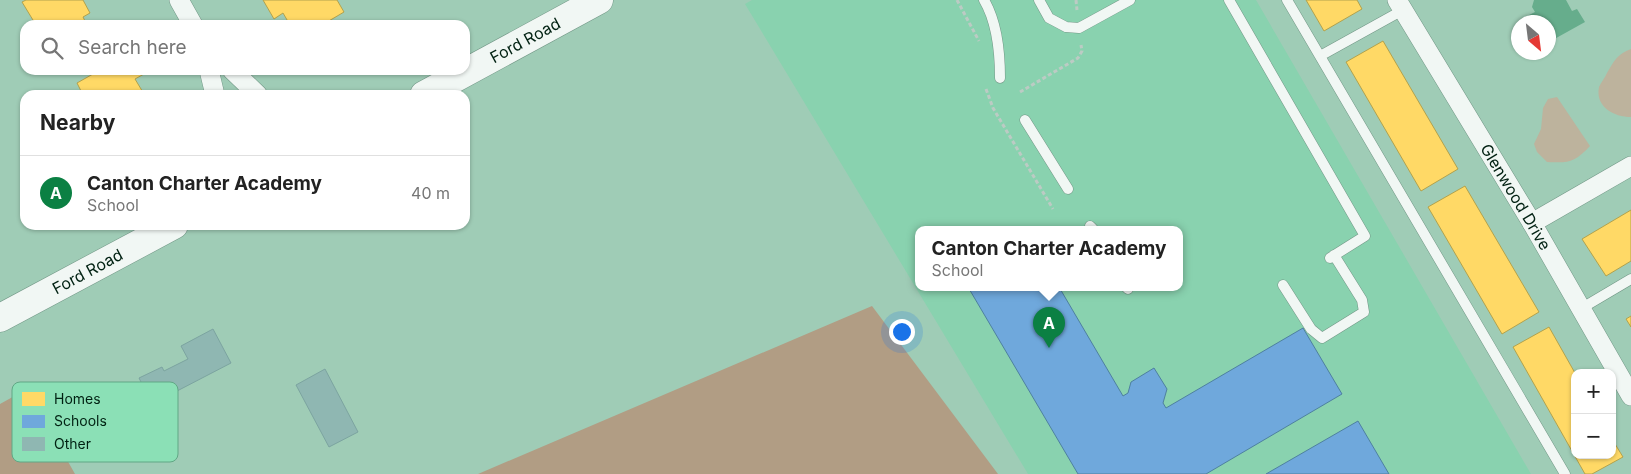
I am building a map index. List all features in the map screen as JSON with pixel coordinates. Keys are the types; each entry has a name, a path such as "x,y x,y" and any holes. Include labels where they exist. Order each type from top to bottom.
{"main road":[{"name":"Ford Road","path":"470,70 600,0"},
{"name":"Ford Road","path":"433,90 461,75"},
{"name":"Ford Road","path":"0,318 165,230"}],"street":[{"path":"179,0 190,20"},
{"name":"Glenwood Drive","path":"1400,5 1532,223 1631,396"},
{"path":"210,75 214,90"},
{"path":"237,75 253,90"},
{"path":"1532,223 1631,166"}],"lane":[{"path":"984,0 990,10 1000,55 1000,78"},
{"path":"1039,0 1049,18 1066,28 1079,28 1130,0"},
{"path":"1229,0 1365,236 1332,257 1362,300 1364,312 1322,338 1311,329 1282,285"},
{"path":"1287,0 1565,474"},
{"path":"1320,56 1400,5"},
{"path":"1025,120 1068,189"},
{"path":"1582,308 1631,279"}],"path":[{"path":"957,0 982,46"},
{"path":"1076,0 1078,13"},
{"path":"1020,92 1078,58 1082,51 1080,42"},
{"path":"985,81 993,108 1053,209"}],"shaded area":[{"path":"752,0 1256,0 1531,474 1028,474 918,291 1183,291 1183,226 915,226 915,286 745,4"},
{"path":"1534,0 1566,0 1572,11 1577,9 1585,22 1556,38 1556,15 1529,15 1535,12 1532,7"},
{"path":"1631,49 1631,117 1625,117 1607,110 1600,100 1599,87 1614,61 1622,53"},
{"path":"1557,97 1590,146 1580,156 1571,161 1547,162 1537,152 1534,144 1541,129 1543,108 1548,99"},
{"path":"872,306 998,474 478,474"},
{"path":"12,397 12,462 68,462 75,474 0,474 0,404"}],"building: Homes":[{"path":"26,0 83,0 90,13 83,17 84,20 33,20 22,2"},
{"path":"263,0 337,0 344,12 330,20 287,20 283,13 274,19"},
{"path":"1306,0 1357,0 1362,9 1324,31"},
{"path":"1383,41 1458,169 1421,191 1346,62"},
{"path":"91,75 142,75 135,79 142,90 80,90 77,83"},
{"path":"1465,186 1539,312 1502,334 1428,207"},
{"path":"1631,210 1631,261 1606,276 1582,239"},
{"path":"1631,316 1631,327 1626,319"},
{"path":"1549,327 1573,369 1571,369 1571,449 1513,347"},
{"path":"1616,446 1623,457 1592,474 1585,474 1576,459 1616,459"}],"building: Schools":[{"path":"970,291 1061,291 1123,396 1128,393 1131,382 1154,368 1167,389 1163,403 1166,408 1303,328 1342,394 1206,474 1078,474"},
{"path":"1358,421 1389,474 1266,474"}],"building: Other":[{"path":"213,329 231,363 178,391 178,382 141,382 139,378 162,367 164,371 188,359 181,346"},
{"path":"325,369 358,432 329,447 296,385"}],"place":[{"name":"Canton Charter Academy","path":"1049,348"}]}
